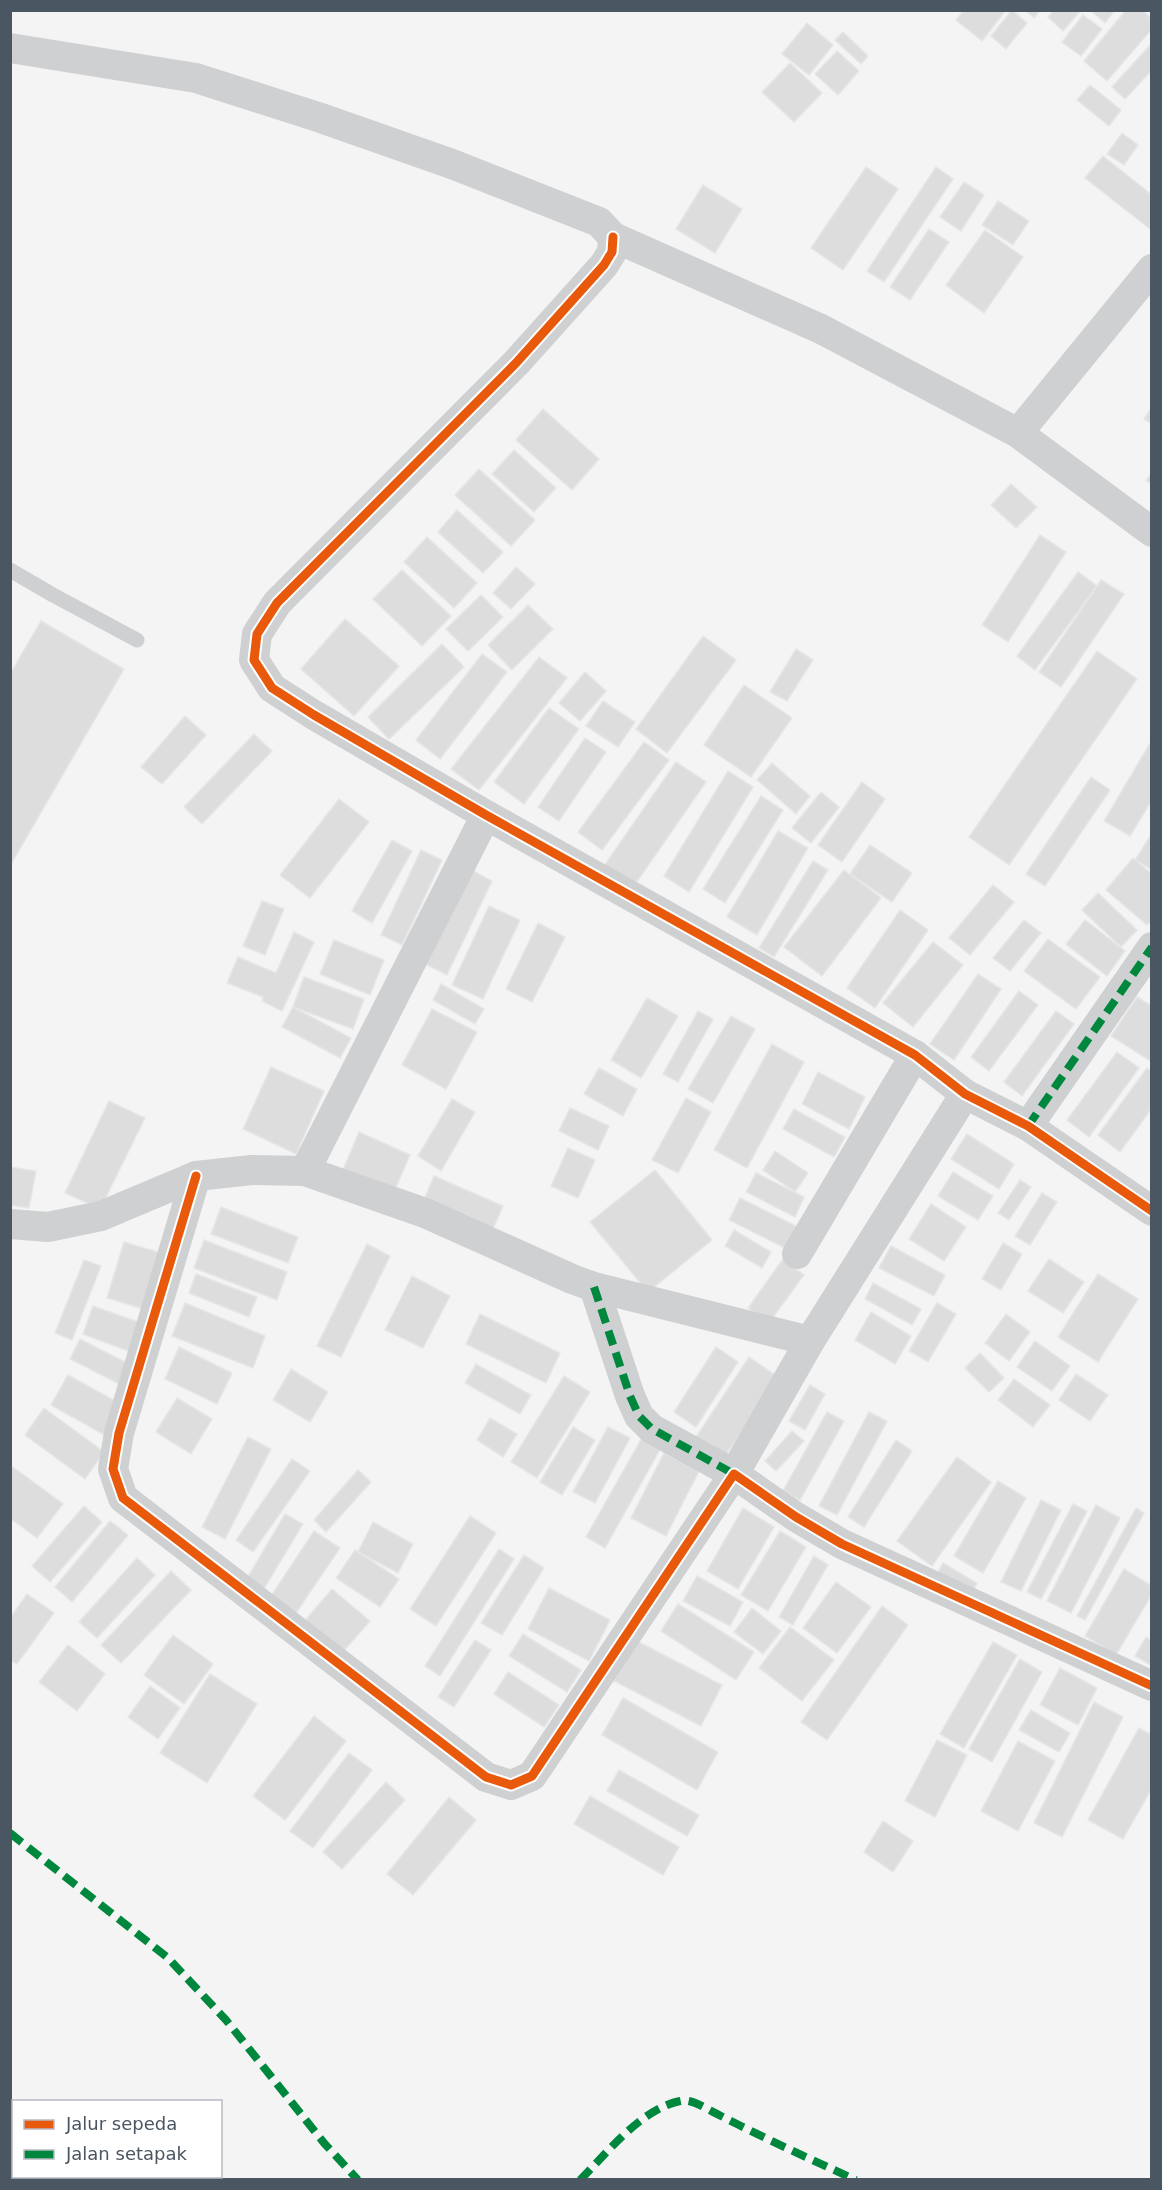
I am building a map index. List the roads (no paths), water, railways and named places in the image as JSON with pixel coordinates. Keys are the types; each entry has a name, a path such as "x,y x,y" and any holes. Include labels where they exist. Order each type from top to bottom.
{"street":[{"path":"10,48 207,81 318,117 463,169 599,222 613,237 821,329 1018,433 1152,532"},
{"path":"613,237 612,252 604,265 516,363 277,603 257,634 254,660 272,687 314,715 486,815 915,1055 965,1094 1028,1126 1152,1211"},
{"path":"1018,433 1152,269"},
{"path":"305,1171 486,815"},
{"path":"1028,1126 1152,947"},
{"path":"797,1254 915,1055"},
{"path":"196,1176 118,1433 113,1469 123,1497 486,1777 511,1785 532,1776 734,1474 810,1341 965,1094"},
{"path":"10,1224 48,1227 101,1216 196,1176 252,1170 305,1171 425,1213 594,1287 810,1341"},
{"path":"594,1287 630,1396 639,1416 652,1429 734,1474 796,1518 842,1544 1152,1686"}],"lane":[{"path":"10,570 137,640"}]}
